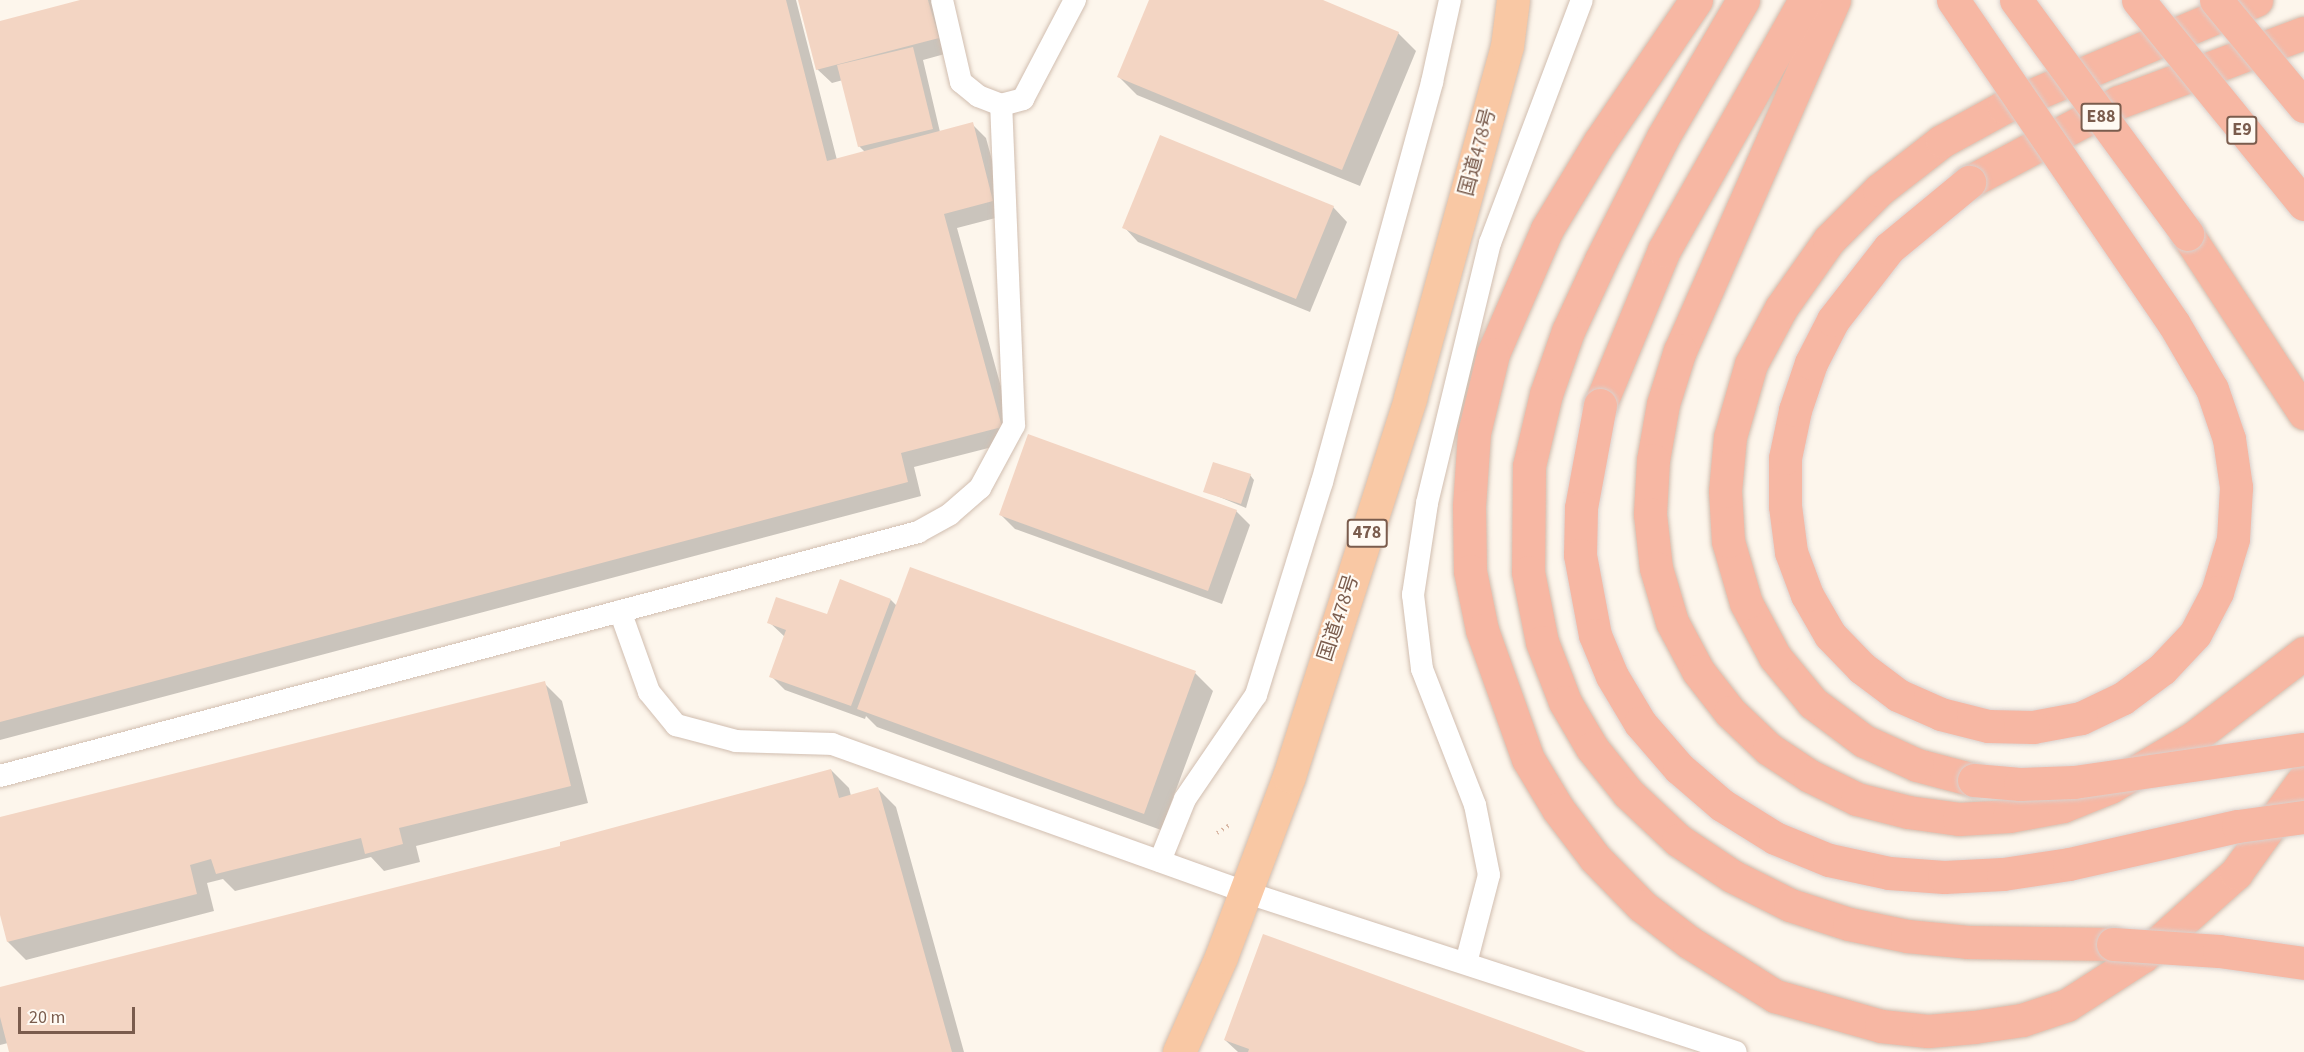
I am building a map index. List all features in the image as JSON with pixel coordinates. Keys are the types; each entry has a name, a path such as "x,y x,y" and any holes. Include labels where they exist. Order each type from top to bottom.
{"highway":[{"name":"国道478号","path":"1179,1052 1245,892 1289,776 1410,398 1507,46 1513,0"},
{"path":"1695,0 1600,141 1547,229 1493,354 1474,433 1468,506 1470,571 1482,630 1528,759 1558,809 1595,858 1642,906 1732,972 1775,996 1881,1026 1928,1031 2022,1020 2067,1005 2104,984 2204,905 2236,873 2304,779"},
{"path":"1728,0 1601,260 1553,375 1529,466 1528,572 1542,642 1565,702 1592,748 1628,793 1678,840 1732,876 1790,904 1849,924 1968,942 2221,943 2304,949"},
{"path":"1663,137 1743,0"},
{"path":"1805,0 1664,250 1600,405 1581,508 1580,555 1595,635 1612,676 1640,723 1679,768 1722,805 1775,838 1829,860 1888,873 1944,877 2003,874 2069,864 2238,826 2304,817"},
{"path":"1834,0 1680,350 1663,404 1653,460 1650,514 1656,568 1672,622 1698,671 1730,712 1753,734 1810,776 1857,799 1908,812 1959,819 2009,816 2063,806 2110,787 2193,738 2304,653"},
{"path":"1953,0 2039,124 2045,134 2052,143 2058,153 2125,248 2212,389 2229,439 2236,487 2233,539 2217,592 2195,634 2162,669 2123,698 2081,718 2033,727 1988,726 1941,714 1889,688 1862,668 1830,635 1807,595 1791,552 1785,506 1785,458 1795,410 1811,363 1833,320 1859,282 1889,248 1969,182 2028,147 2038,142 2048,137 2058,132 2088,117 2098,112 2119,102 2304,33"},
{"name":"E88","path":"2016,0 2187,234 2304,413"},
{"name":"E9","path":"2138,0 2304,204"},
{"path":"2216,0 2304,106"},
{"path":"2216,0 2304,92"},
{"path":"2256,0 2004,107 1942,141 1879,190 1829,240 1781,308 1751,364 1730,437 1725,491 1728,541 1746,603 1775,657 1814,704 1864,741 1917,765 1974,780 2020,784 2074,782 2304,749"},
{"path":"2113,944 2219,951 2304,963"}],"lane":[{"path":"942,0 961,82 978,96 1001,105 1023,99 1075,0"},
{"path":"1160,861 1185,799 1256,695 1322,482 1432,82 1450,0"},
{"path":"1466,963 1489,874 1475,805 1422,669 1413,595 1426,503 1490,243 1582,0"},
{"path":"0,776 918,532 950,514 980,488 1014,425 1001,105"},
{"path":"620,612 649,692 676,725 736,741 832,744 1245,892 1736,1052"}],"building":[{"path":"80,0 786,0 827,161 973,122 993,201 944,214 1002,427 901,453 908,482 0,722 0,21"},
{"path":"798,0 928,0 939,38 816,70"},
{"path":"1149,0 1323,0 1399,32 1342,170 1117,77"},
{"path":"913,47 933,129 858,147 837,65"},
{"path":"1160,135 1334,206 1296,299 1122,228"},
{"path":"1028,434 1237,510 1208,591 999,515"},
{"path":"1213,462 1251,474 1241,504 1203,492"},
{"path":"910,567 1196,671 1144,814 857,709"},
{"path":"840,579 891,599 851,706 769,677 786,630 767,623 776,597 827,614"},
{"path":"545,681 571,786 399,828 403,844 365,854 361,838 216,874 211,859 190,865 197,894 7,942 0,915 0,817"},
{"path":"831,769 839,798 878,787 952,1052 9,1052 0,1017 0,987 560,846 560,842"},
{"path":"1263,934 1586,1052 1248,1052 1249,1049 1224,1040"}]}
